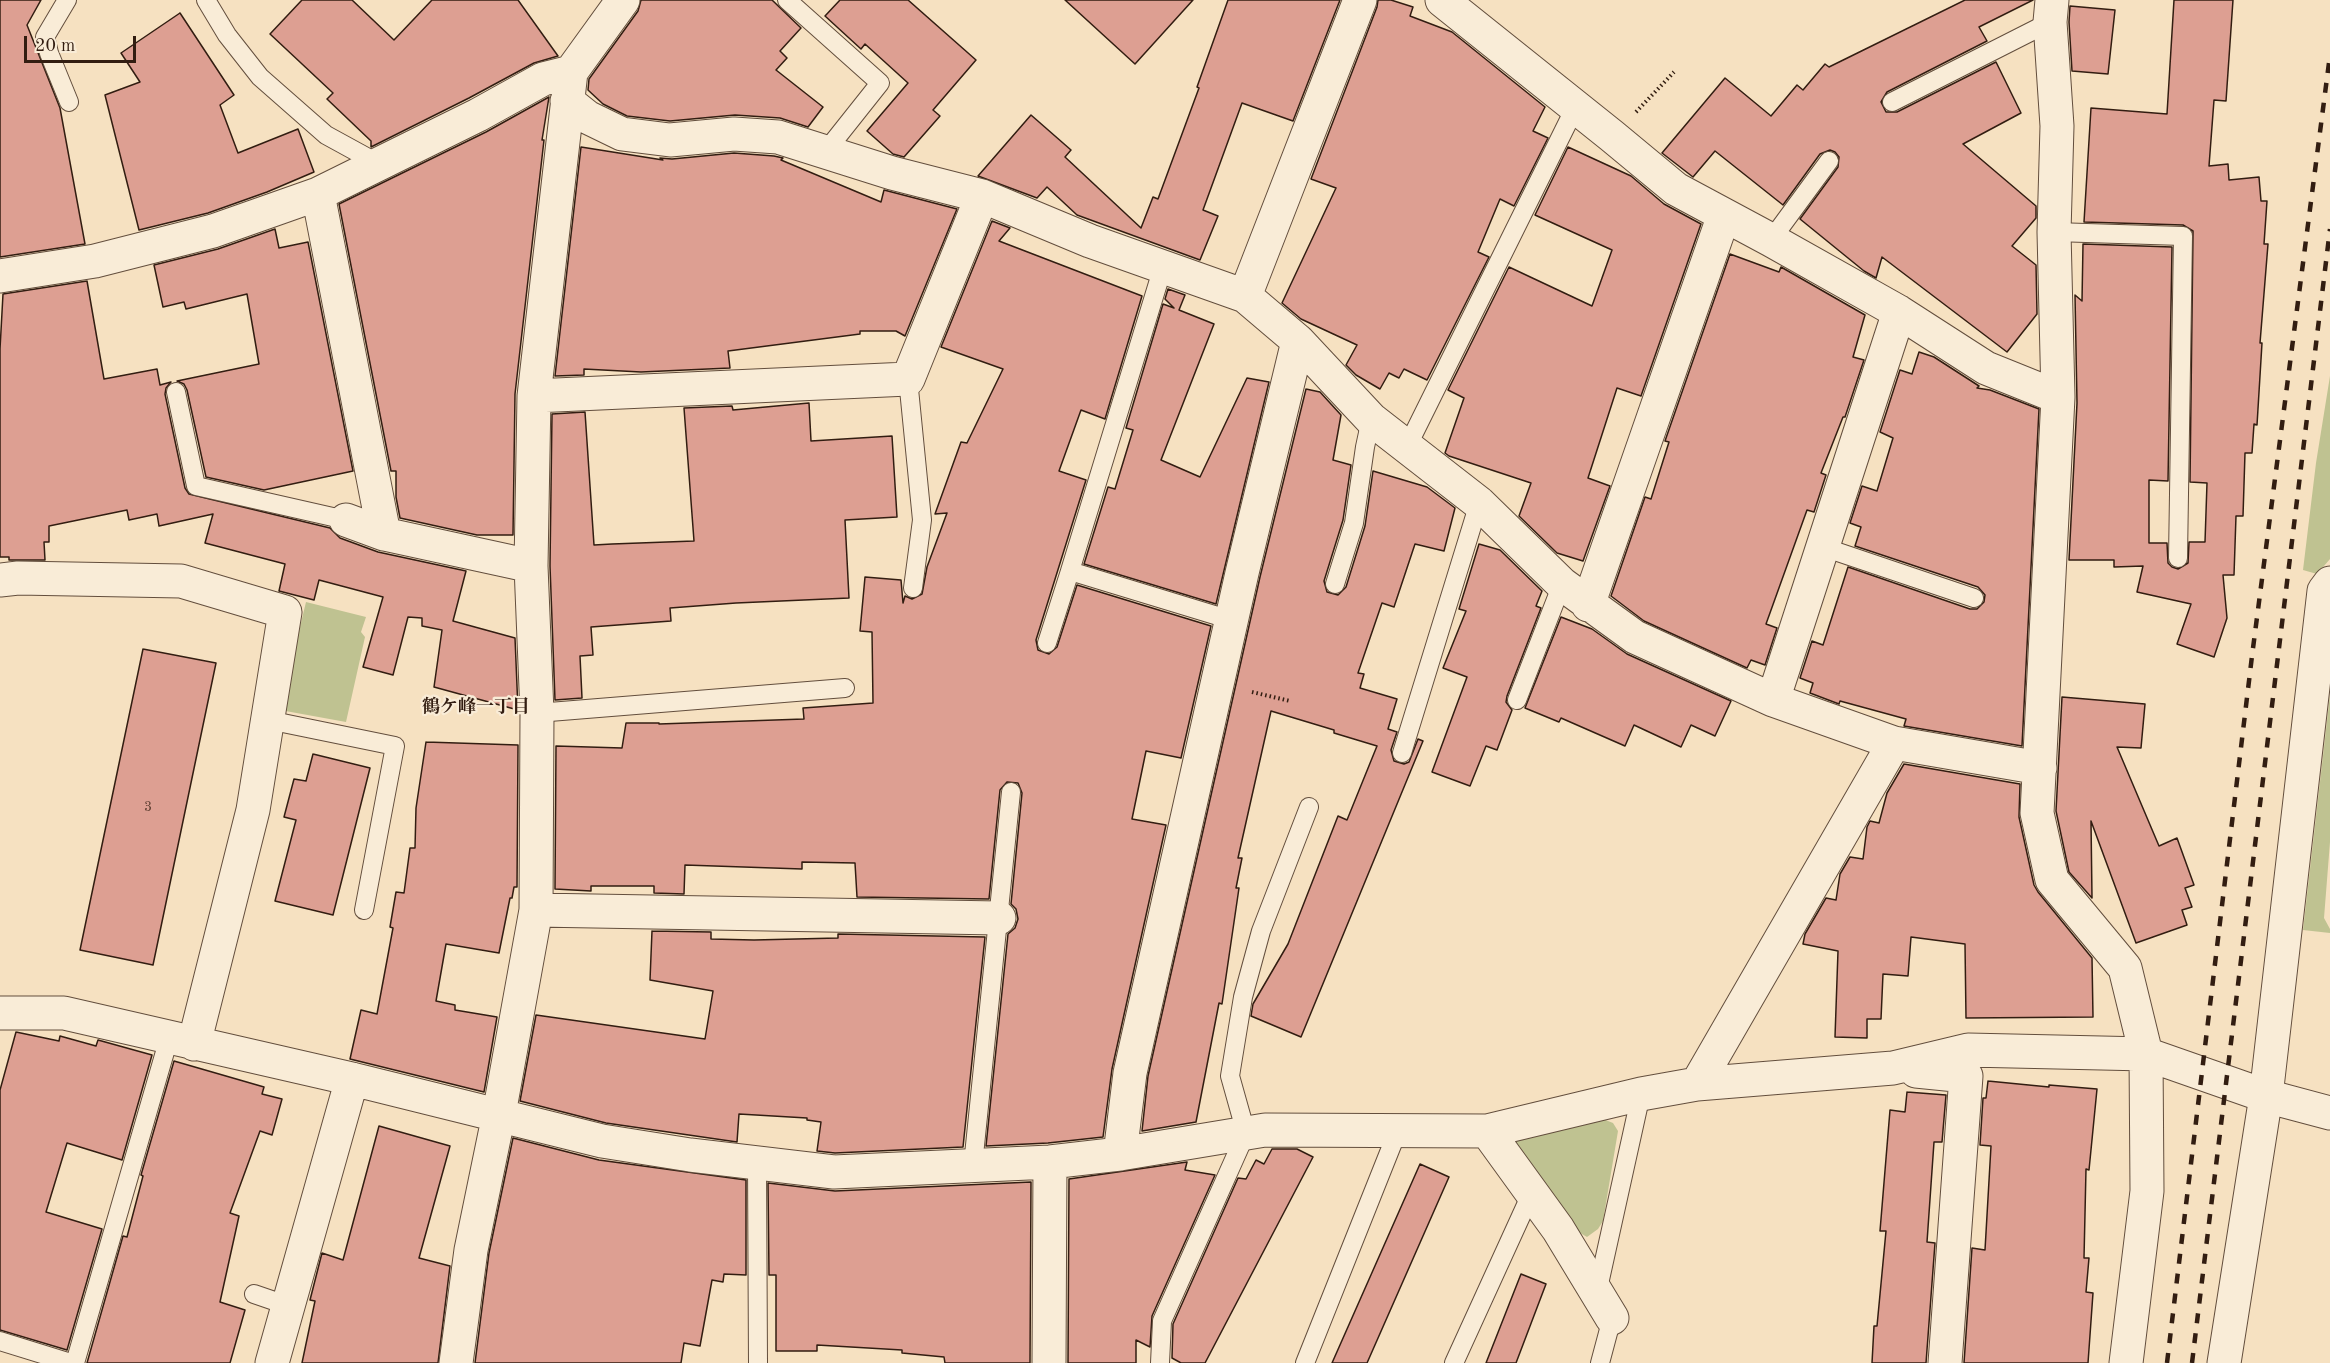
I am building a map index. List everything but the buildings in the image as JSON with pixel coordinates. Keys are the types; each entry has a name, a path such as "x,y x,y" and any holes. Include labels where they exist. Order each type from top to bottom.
{"street":[{"path":"456,1363 471,1250 499,1114 536,910 537,713 531,566 534,396 569,87 623,0"},
{"path":"1245,296 1360,0"},
{"path":"1442,0 1676,189 1899,312 1986,368 2058,397"},
{"path":"2051,11 2057,126 2054,232 2058,397 2037,813 2052,880 2125,968 2146,1054 2147,1191 2126,1363"},
{"path":"0,276 96,261 213,231 318,194 478,116 543,79 569,87 587,117 622,134 670,140 734,134 778,136 892,173 982,196 1090,241 1245,296 1298,341 1371,419 1479,503 1562,585 1635,637 1773,700 1894,743 2040,768"},
{"path":"318,194 384,534"},
{"path":"534,396 908,379 982,196"},
{"path":"1588,605 1724,215"},
{"path":"1773,700 1899,312"},
{"path":"1120,1154 1130,1073 1231,620 1298,341"},
{"path":"346,520 384,534 531,566"},
{"path":"0,580 18,578 181,581 285,612 254,810 181,1041"},
{"path":"2224,1363 2266,1096 2324,591 2330,583"},
{"path":"1697,1084 1894,743"},
{"path":"536,910 999,918"},
{"path":"0,1013 64,1013 352,1079 602,1141 834,1172 1050,1161 1120,1154 1265,1130 1487,1131 1641,1094 1697,1084 1893,1068 1968,1050 2146,1054 2266,1096 2330,1113"},
{"path":"1893,1068 1966,1076 1945,1363"},
{"path":"272,1363 352,1079"},
{"path":"1487,1131 1558,1229 1605,1306"},
{"path":"1049,1363 1050,1161"}],"lane":[{"path":"67,0 45,37 69,102"},
{"path":"206,0 227,35 260,77 326,135 379,164"},
{"path":"787,0 880,83 826,152"},
{"path":"1892,102 2051,11"},
{"path":"1407,447 1570,118"},
{"path":"1771,240 1829,161"},
{"path":"2054,232 2183,236 2178,558"},
{"path":"1047,643 1163,267"},
{"path":"908,379 922,520 913,588"},
{"path":"176,392 196,486 346,520"},
{"path":"1335,584 1354,523 1371,419"},
{"path":"1402,753 1479,503"},
{"path":"1823,547 1974,598"},
{"path":"1070,571 1231,620"},
{"path":"1517,700 1562,585"},
{"path":"537,713 845,688"},
{"path":"268,720 395,746 364,910"},
{"path":"973,1165 1011,792"},
{"path":"1160,1363 1162,1322 1246,1133 1230,1076 1243,997 1261,931 1309,807"},
{"path":"0,1341 73,1363 181,1041"},
{"path":"1600,1363 1605,1306 1641,1094"},
{"path":"1305,1363 1398,1130"},
{"path":"757,1162 758,1363"},
{"path":"1454,1363 1532,1192"},
{"path":"254,1294 289,1306"}],"path":[{"path":"1612,136 1674,72"}],"green space":[{"path":"2330,376 2330,559 2317,574 2303,570 2316,463"},
{"path":"306,602 366,617 361,632 365,637 346,722 280,710"},
{"path":"2330,695 2330,842 2324,918 2330,933 2303,930"},
{"path":"1603,1119 1613,1123 1618,1131 1603,1221 1598,1229 1587,1237 1575,1230 1513,1145 1519,1138"}],"railway":[{"path":"2167,1363 2252,656 2330,55"},
{"path":"2192,1363 2330,229"}],"district":[{"name":"鶴ケ峰一丁目","path":"476,707"}]}
